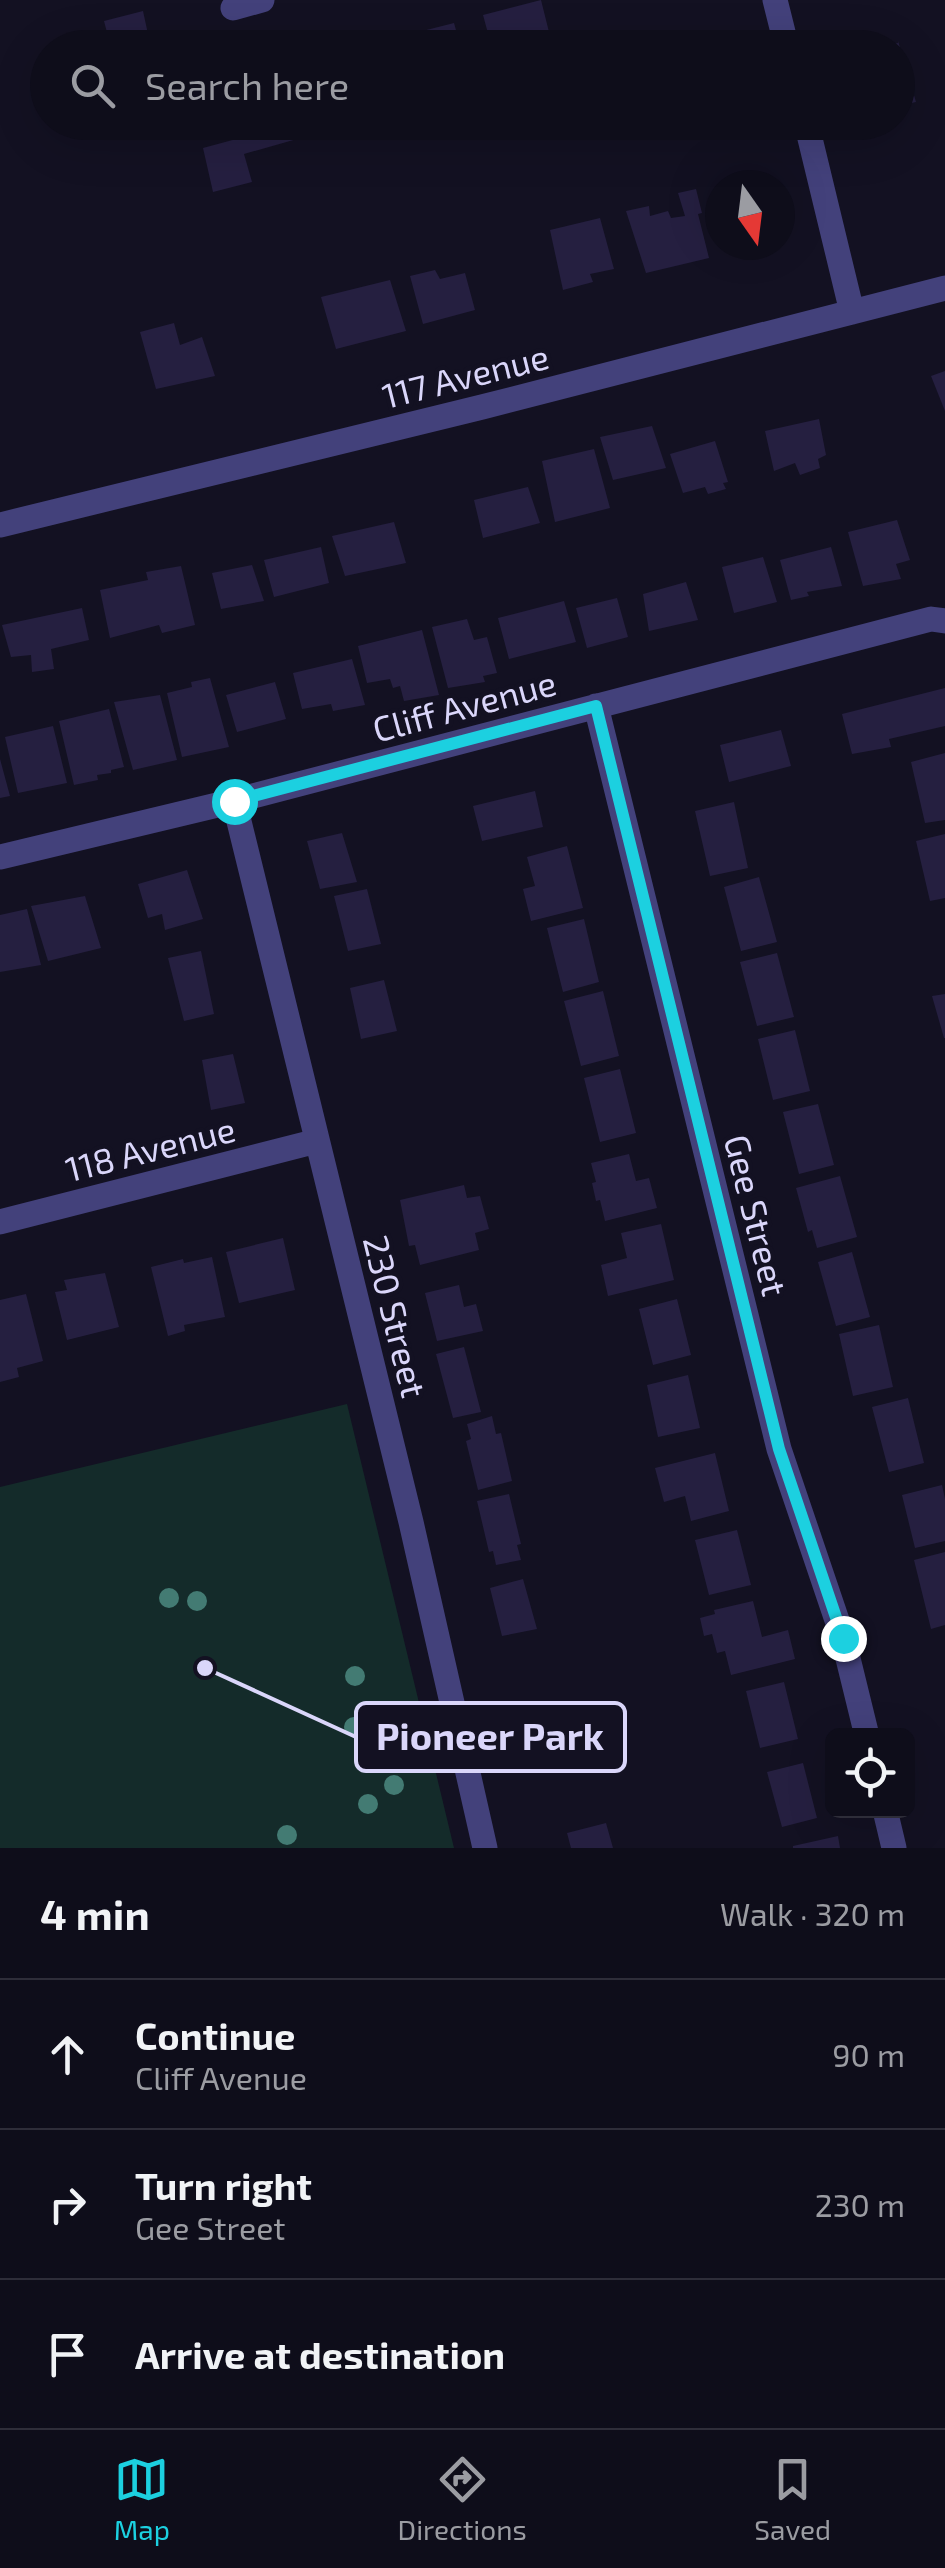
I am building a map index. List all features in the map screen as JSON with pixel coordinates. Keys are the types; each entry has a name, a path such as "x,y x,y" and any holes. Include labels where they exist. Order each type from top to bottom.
{"street":[{"path":"233,8 262,0"},
{"path":"775,0 782,30"},
{"path":"810,140 852,312"},
{"name":"117 Avenue","path":"0,525 945,288"},
{"name":"Cliff Avenue","path":"0,857 234,801 931,618 945,621"},
{"name":"Gee Street","path":"596,706 779,1449 843,1638 864,1728"},
{"name":"230 Street","path":"234,801 411,1522 485,1848"},
{"name":"118 Avenue","path":"0,1222 317,1141"},
{"path":"887,1818 894,1848"}],"green space":[{"path":"347,1404 454,1848 0,1848 0,1487"}],"building":[{"path":"541,0 548,30 487,30 483,15"},
{"path":"143,11 147,30 106,30 104,21"},
{"path":"454,23 456,30 426,30"},
{"path":"233,140 293,140 244,154 252,182 213,192 203,148"},
{"path":"696,189 705,259 646,273 626,211 649,206 650,216 668,211 671,218 685,216 678,193"},
{"path":"600,218 614,269 590,274 593,282 563,290 550,230"},
{"path":"435,270 440,279 465,273 475,310 423,324 410,276"},
{"path":"390,280 406,331 336,349 321,297"},
{"path":"174,323 180,345 202,337 215,376 156,389 140,332"},
{"path":"945,371 945,411 931,376"},
{"path":"819,419 826,455 818,459 820,468 800,475 795,463 774,471 765,431"},
{"path":"652,426 666,468 613,480 600,437"},
{"path":"715,441 728,482 723,483 726,489 708,494 705,487 683,493 670,454"},
{"path":"594,449 610,508 555,522 542,461"},
{"path":"528,487 540,523 483,538 474,500"},
{"path":"897,520 910,560 896,564 901,579 863,586 848,532"},
{"path":"394,522 406,563 345,576 332,536"},
{"path":"321,547 329,583 274,597 264,560"},
{"path":"831,547 842,586 807,592 809,596 791,600 780,560"},
{"path":"763,557 777,602 734,613 722,567"},
{"path":"252,565 264,601 221,609 212,573"},
{"path":"181,566 195,625 162,633 159,625 110,638 100,590 148,580 146,572"},
{"path":"686,582 698,620 649,631 643,594"},
{"path":"617,598 628,637 587,648 576,608"},
{"path":"564,601 576,642 509,659 498,618"},
{"path":"82,608 89,640 51,649 54,669 32,672 31,655 11,657 2,625"},
{"path":"467,619 474,640 487,637 497,673 483,676 485,682 448,688 432,627"},
{"path":"422,630 439,695 404,701 400,686 393,688 390,679 367,683 358,646"},
{"path":"352,659 365,705 333,711 331,704 302,709 293,673"},
{"path":"210,678 229,747 182,757 167,693"},
{"path":"275,682 286,719 237,732 226,695"},
{"path":"945,688 945,726 889,739 891,747 852,754 842,714"},
{"path":"160,695 177,760 133,770 114,702"},
{"path":"109,709 124,767 97,775 98,780 74,785 59,721"},
{"path":"53,726 67,783 18,793 5,737"},
{"path":"781,730 791,766 729,782 720,745"},
{"path":"945,753 945,820 925,823 911,762"},
{"path":"0,759 10,796 0,798"},
{"path":"535,791 543,827 482,841 473,806"},
{"path":"734,802 748,868 710,876 695,811"},
{"path":"342,833 357,882 320,889 307,841"},
{"path":"945,834 945,898 930,901 916,841"},
{"path":"567,846 583,908 531,921 523,889 535,886 527,857"},
{"path":"187,870 203,919 165,930 162,914 148,918 138,884"},
{"path":"759,877 777,942 741,951 724,887"},
{"path":"367,889 381,944 348,951 334,896"},
{"path":"85,896 101,948 48,961 31,906"},
{"path":"27,909 41,965 0,972 0,915"},
{"path":"584,919 599,982 563,992 547,928"},
{"path":"201,951 214,1014 184,1021 168,958"},
{"path":"777,953 794,1017 757,1026 740,962"},
{"path":"384,980 397,1031 361,1039 350,988"},
{"path":"603,991 619,1056 581,1066 564,1001"},
{"path":"945,994 945,1038 944,1038 932,996"},
{"path":"795,1030 810,1091 773,1100 758,1039"},
{"path":"233,1054 245,1103 211,1110 202,1060"},
{"path":"620,1069 636,1133 600,1142 584,1078"},
{"path":"818,1104 834,1165 799,1174 783,1112"},
{"path":"629,1154 636,1181 649,1178 657,1208 605,1221 600,1200 596,1201 591,1163"},
{"path":"840,1176 857,1237 817,1248 812,1230 808,1232 796,1188"},
{"path":"464,1185 467,1198 480,1196 489,1229 475,1233 479,1250 420,1265 415,1245 409,1246 400,1200"},
{"path":"661,1224 674,1280 608,1296 601,1265 627,1258 621,1233"},
{"path":"283,1238 295,1290 239,1303 226,1252"},
{"path":"852,1252 870,1317 836,1326 818,1262"},
{"path":"212,1257 225,1317 184,1325 185,1331 168,1336 151,1267"},
{"path":"105,1273 119,1327 67,1340 55,1292 67,1290 64,1280"},
{"path":"459,1285 464,1307 476,1304 483,1331 437,1341 425,1293"},
{"path":"26,1294 43,1361 17,1368 19,1377 0,1382 0,1300"},
{"path":"677,1299 691,1355 653,1365 639,1309"},
{"path":"879,1325 893,1387 853,1396 839,1334"},
{"path":"464,1347 481,1412 453,1418 436,1354"},
{"path":"688,1375 700,1428 658,1437 647,1385"},
{"path":"908,1398 924,1463 889,1472 872,1407"},
{"path":"492,1416 496,1434 501,1433 512,1481 478,1490 466,1441 471,1439 467,1424"},
{"path":"715,1453 729,1511 691,1521 685,1496 664,1502 655,1468"},
{"path":"942,1485 945,1541 915,1548 902,1495"},
{"path":"509,1494 521,1560 496,1565 493,1551 489,1552 477,1501"},
{"path":"737,1530 751,1585 709,1595 695,1540"},
{"path":"945,1552 945,1625 931,1629 914,1560"},
{"path":"523,1579 537,1629 502,1636 490,1588"},
{"path":"753,1601 762,1637 788,1630 795,1659 731,1675 725,1651 717,1653 712,1634 704,1636 700,1618 715,1614 714,1610"},
{"path":"784,1682 798,1739 760,1748 746,1691"},
{"path":"803,1763 817,1818 782,1827 767,1772"},
{"path":"606,1823 613,1848 571,1848 567,1833"},
{"path":"838,1836 840,1848 793,1848 793,1846"}],"place":[{"name":"Pioneer Park","path":"205,1668"}],"route":[{"path":"234,801 596,706 779,1449 843,1638"}]}
